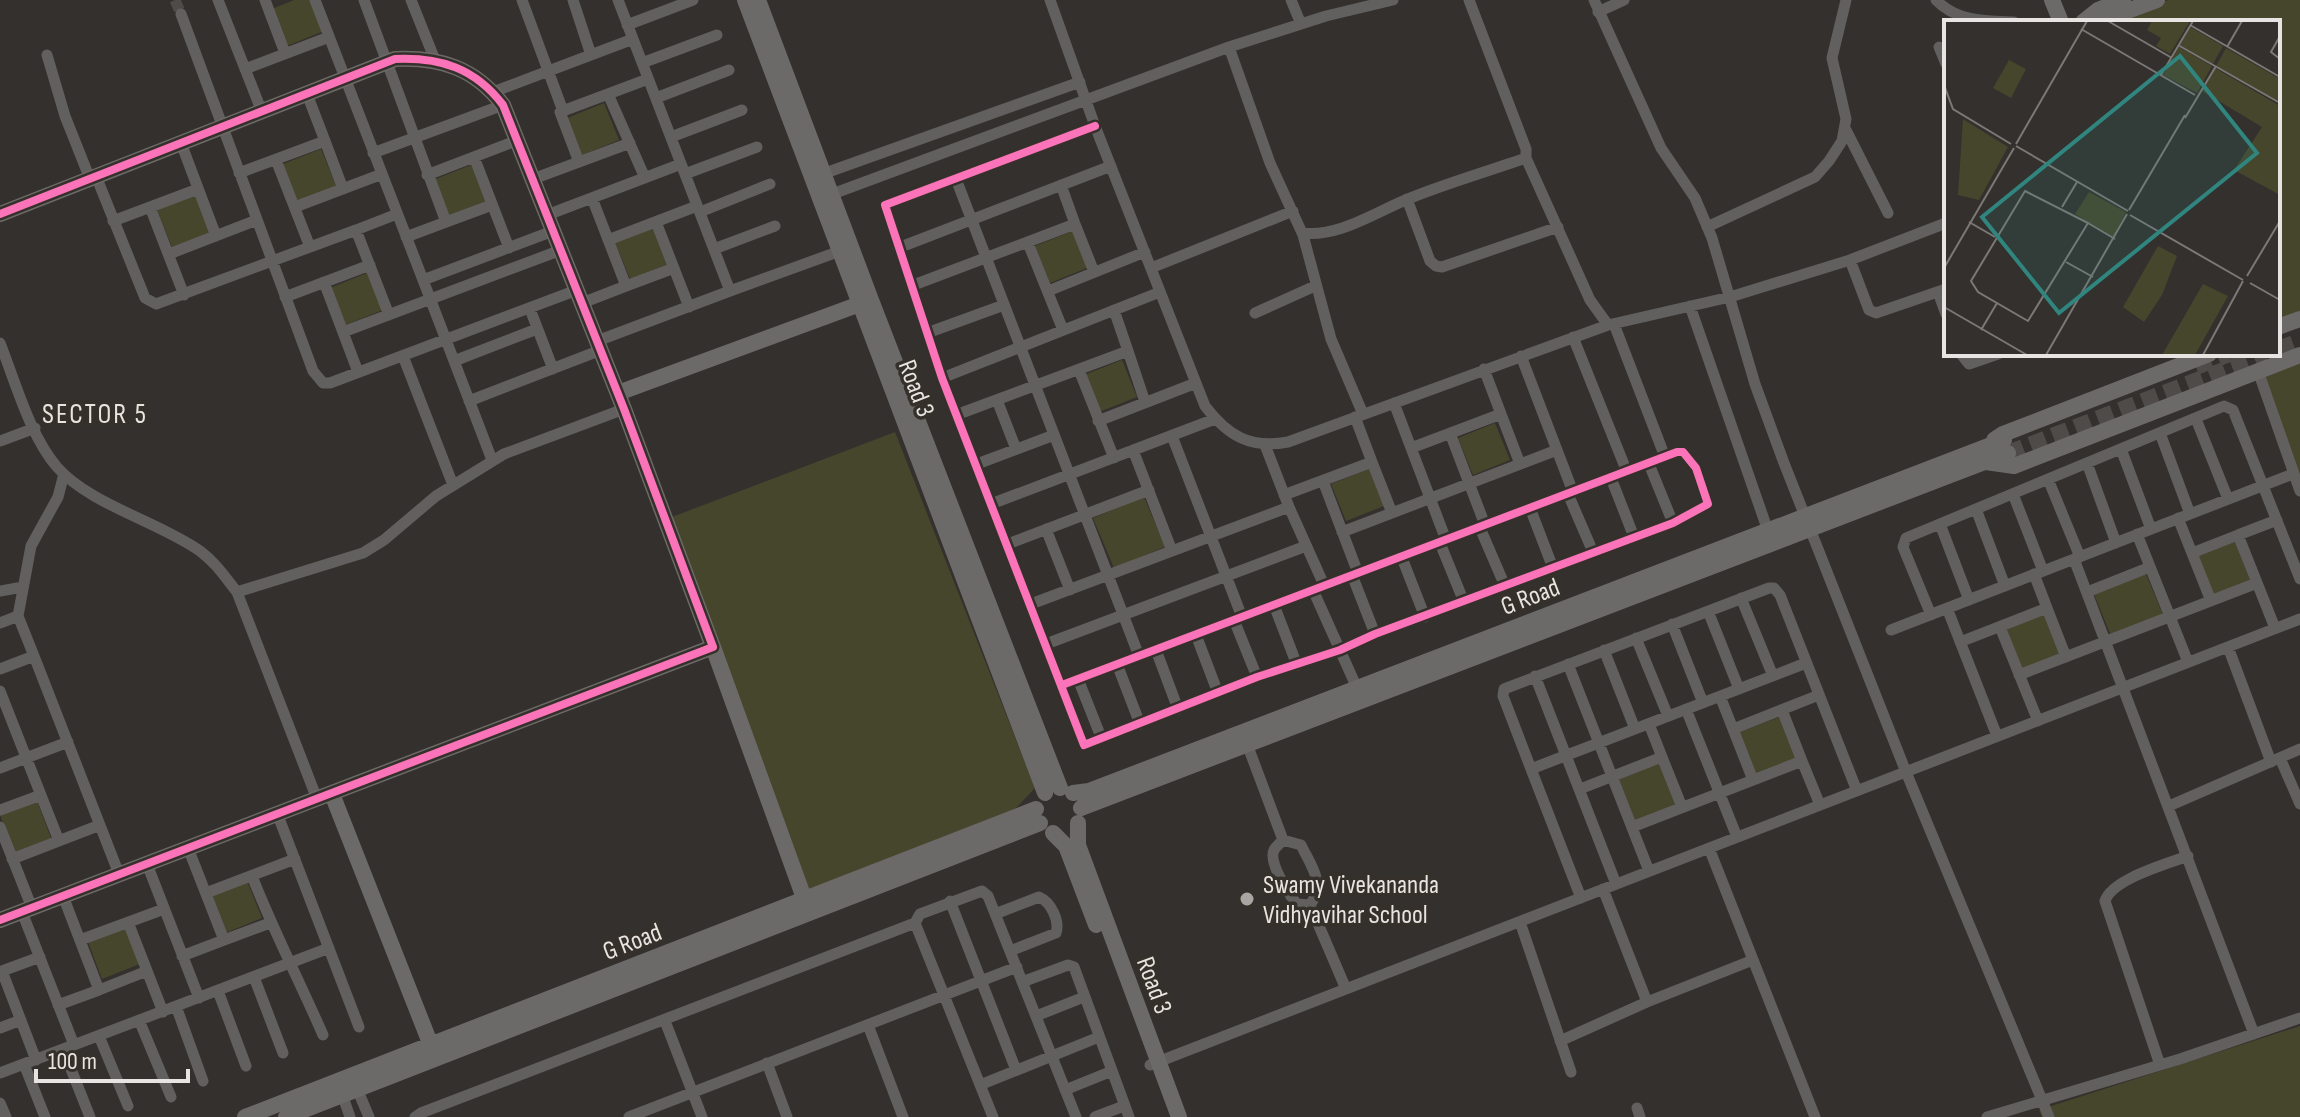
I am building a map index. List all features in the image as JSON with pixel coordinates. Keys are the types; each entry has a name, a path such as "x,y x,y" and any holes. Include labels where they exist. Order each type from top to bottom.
{"street":[{"path":"218,0 262,112"},
{"path":"279,0 266,2 285,53"},
{"path":"315,0 492,460"},
{"path":"364,0 446,222"},
{"path":"411,0 435,60"},
{"path":"522,0 563,111"},
{"path":"573,0 591,55"},
{"path":"618,0 730,291"},
{"path":"627,25 693,0"},
{"name":"Road 3","path":"745,0 819,175"},
{"name":"Road 3","path":"758,0 819,175 840,251 865,302"},
{"path":"1050,0 1095,126 1205,406 1215,419 1247,441 1265,445 1288,442 1573,337 1730,297 1850,260 1944,224"},
{"path":"1291,0 1301,24"},
{"path":"825,196 1229,47 1393,0"},
{"path":"1469,0 1526,149 1526,158 1590,300 1611,325 1665,457"},
{"path":"1624,0 1596,6 1661,148 1695,198 1707,227 1755,384 1906,772 2049,1117"},
{"path":"1846,0 1832,58 1846,130 1888,213"},
{"path":"1936,0 1950,12 1975,20"},
{"path":"2052,0 2060,20"},
{"path":"2063,0 2080,20"},
{"path":"2083,20 2123,0"},
{"path":"2103,20 2157,0"},
{"path":"181,14 285,297 318,379 323,383 530,309 626,286 674,268"},
{"path":"642,63 717,35"},
{"path":"245,69 329,37"},
{"path":"373,153 413,138 549,71 633,39"},
{"path":"1229,47 1270,163 1302,233 1331,339 1392,513"},
{"path":"1939,47 1944,59"},
{"path":"47,55 65,116 145,298 156,304 397,214"},
{"path":"0,214 395,59 422,58 453,65 498,98 518,140 621,401 807,907"},
{"path":"656,98 729,70"},
{"path":"579,162 560,112 648,79"},
{"path":"819,175 1080,82"},
{"path":"307,94 343,189"},
{"path":"608,94 645,178"},
{"path":"671,137 742,110"},
{"path":"1062,685 1677,452 1687,455 1696,468 1708,504 1673,523 1375,634 1340,650 1257,677 1084,745 942,378 885,205 1095,126"},
{"path":"1707,227 1815,177 1829,161 1846,130"},
{"path":"427,175 518,140"},
{"path":"239,173 325,141"},
{"path":"181,143 216,236"},
{"path":"533,179 630,143"},
{"path":"423,280 509,248 592,198 645,178 757,147"},
{"path":"474,157 509,248"},
{"path":"1302,233 1315,234 1352,224 1407,199 1526,158"},
{"path":"276,160 310,247"},
{"path":"898,248 1111,166"},
{"path":"295,207 382,174"},
{"path":"956,179 1139,656"},
{"path":"608,240 770,184"},
{"path":"1061,185 1094,272"},
{"path":"113,221 198,189"},
{"name":"Road 3","path":"825,196 1067,801 1078,845 1154,1064 1169,1117"},
{"path":"592,198 626,286"},
{"path":"1407,199 1430,261 1436,266 1442,267 1558,227"},
{"path":"406,237 492,205"},
{"path":"150,207 184,295"},
{"path":"1151,268 1293,211"},
{"path":"169,254 257,220"},
{"path":"656,222 689,307"},
{"path":"911,286 1075,224"},
{"path":"714,249 775,226"},
{"path":"356,230 389,315"},
{"path":"1028,243 1063,330"},
{"path":"343,332 561,250"},
{"path":"469,401 553,369 599,345 689,307 840,251"},
{"path":"1048,291 1145,252"},
{"path":"1850,260 1872,312 1880,313 1942,291"},
{"path":"285,297 370,265"},
{"path":"324,282 358,372"},
{"path":"1255,313 1315,286"},
{"path":"942,378 1160,292"},
{"path":"237,592 363,553 384,540 436,496 492,460 621,401 865,302"},
{"path":"927,333 1004,305"},
{"path":"1690,306 1768,531"},
{"path":"530,309 553,369"},
{"path":"1114,310 1145,402"},
{"path":"2280,326 2300,319"},
{"path":"454,361 537,329"},
{"path":"1573,337 1627,472"},
{"path":"0,343 43,446 64,474 95,495 202,552 220,568 237,592 434,1052"},
{"path":"956,415 1128,351"},
{"path":"2196,356 2003,434 1984,455 2014,466 2300,355"},
{"path":"403,356 453,485"},
{"path":"1521,356 1593,552"},
{"path":"1963,356 1969,364 1992,356"},
{"path":"1484,369 1520,464"},
{"path":"1079,370 1114,458"},
{"path":"2258,371 2300,491"},
{"path":"1098,421 1196,383"},
{"path":"997,400 1016,449"},
{"path":"1394,403 1464,602"},
{"path":"1931,615 1903,547 1906,538 2224,406 2233,410 2300,579"},
{"path":"1411,448 1501,414"},
{"path":"991,504 1215,419"},
{"path":"2196,419 2228,499"},
{"path":"0,441 35,428"},
{"path":"1450,433 1505,586"},
{"path":"2160,433 2192,553 2211,601"},
{"path":"977,464 1054,435"},
{"path":"1172,436 1226,576 1257,677"},
{"path":"1265,445 1306,546 1340,650 1357,688"},
{"name":"G Road","path":"1067,801 1247,744 2006,447"},
{"path":"2121,449 2151,529"},
{"path":"1133,450 1172,551"},
{"path":"1342,532 1557,450"},
{"path":"1031,604 1211,537 1323,481 1372,462"},
{"path":"2087,463 2116,543"},
{"path":"1649,464 1673,523"},
{"path":"64,474 58,497 31,546 18,616 119,874"},
{"path":"1891,630 2293,474"},
{"path":"1611,478 1634,537"},
{"path":"2048,479 2087,592 2254,1034"},
{"path":"1323,481 1375,634"},
{"path":"1008,544 1149,490"},
{"path":"2013,494 2047,608 2066,657"},
{"path":"1530,508 1553,568"},
{"path":"1976,509 2005,586"},
{"path":"2192,553 2277,520"},
{"name":"G Road","path":"1067,801 1768,531 1809,523"},
{"path":"1940,524 1969,600"},
{"path":"1046,529 1070,590"},
{"path":"2137,534 2188,662"},
{"path":"2238,535 2275,628"},
{"path":"1046,644 1306,546"},
{"path":"1402,558 1425,617"},
{"path":"2087,592 2150,567"},
{"path":"2019,675 2257,583"},
{"path":"0,591 23,587"},
{"path":"1581,898 1503,692 1509,686 1741,598 1769,588 1776,590 1857,791"},
{"path":"1741,598 1773,676"},
{"path":"1274,605 1297,665"},
{"path":"1947,608 1997,736"},
{"path":"1960,642 2047,608"},
{"path":"1708,611 1739,689"},
{"path":"0,623 18,616"},
{"path":"1154,1064 2300,619"},
{"path":"1672,624 1703,703"},
{"path":"2000,627 2038,721"},
{"path":"1196,635 1218,693"},
{"path":"1636,638 1668,716"},
{"path":"0,920 713,647"},
{"path":"2228,647 2275,760 2300,804"},
{"path":"1156,650 1178,709"},
{"path":"1604,650 1635,729"},
{"path":"0,669 34,656"},
{"path":"1531,769 1806,663"},
{"path":"1117,664 1140,724"},
{"path":"1568,664 1649,871"},
{"path":"1535,676 1616,884"},
{"path":"1078,679 1101,737"},
{"path":"0,691 59,841"},
{"path":"1733,729 1819,695"},
{"path":"1720,696 1753,780"},
{"path":"1686,709 1737,837"},
{"path":"1782,710 1820,805"},
{"path":"1649,724 1682,807"},
{"path":"0,768 68,742"},
{"path":"1247,744 1283,840"},
{"path":"2169,806 2300,749"},
{"path":"1580,789 1662,757"},
{"path":"1632,827 1802,761"},
{"path":"0,810 41,795"},
{"path":"1043,822 1067,801"},
{"name":"G Road","path":"245,1117 347,1086 807,907 1043,822 1067,832 1067,801"},
{"path":"277,813 359,1027"},
{"name":"Road 3","path":"1043,822 1066,846 1154,1064 1179,1117"},
{"path":"12,859 100,825"},
{"path":"0,827 58,1005 90,1117"},
{"path":"1283,840 1274,849 1272,857 1275,866 1290,897 1297,904 1310,905"},
{"path":"1283,840 1301,845 1318,880 1315,898 1310,905"},
{"path":"188,848 224,940"},
{"path":"1709,848 1815,1117"},
{"path":"2160,1065 2105,901 2107,893 2118,885 2188,856"},
{"path":"206,893 295,859"},
{"path":"147,864 199,998"},
{"path":"252,876 270,923 323,1035"},
{"path":"1603,889 1647,1002"},
{"path":"993,1117 915,923 918,915 984,891 1076,1117"},
{"path":"63,896 99,990"},
{"path":"995,914 1039,897 1052,909 1058,926 1056,933 1010,951"},
{"path":"950,901 1016,1070"},
{"path":"1310,905 1346,989"},
{"path":"80,940 164,909"},
{"path":"128,922 163,1012"},
{"path":"1520,922 1571,1072"},
{"path":"182,956 270,923"},
{"path":"415,1117 915,923"},
{"path":"0,1073 329,948"},
{"path":"40,957 1,972 21,1020 45,1117"},
{"path":"1560,1041 1753,960"},
{"path":"1022,982 1071,965 1126,1111 1095,1117"},
{"path":"629,1117 1017,967"},
{"path":"58,1005 147,971"},
{"path":"254,977 283,1053"},
{"path":"218,991 246,1066"},
{"path":"1036,1016 1084,997"},
{"path":"176,1006 203,1081"},
{"path":"1987,1117 2160,1065 2300,1018"},
{"path":"0,1028 21,1020"},
{"path":"139,1020 171,1097"},
{"path":"665,1021 702,1117"},
{"path":"868,1025 903,1117"},
{"path":"99,1036 128,1106"},
{"path":"980,1085 1099,1037"},
{"path":"767,1063 787,1117"},
{"path":"1065,1090 1112,1071"},
{"path":"347,1086 350,1117"},
{"path":"347,1086 369,1117"},
{"name":"G Road","path":"286,1117 347,1086"},
{"path":"0,1103 6,1117"}],"green space":[{"path":"294,0 311,0 324,31 287,46 272,9"},
{"path":"2168,0 2300,0 2300,320 2280,328 2280,20 2117,20"},
{"path":"604,103 619,140 582,155 567,118"},
{"path":"321,149 336,186 298,201 283,164"},
{"path":"471,165 486,202 448,217 433,180"},
{"path":"195,195 210,233 172,247 157,210"},
{"path":"653,227 668,264 630,279 615,242"},
{"path":"1073,231 1087,268 1050,283 1035,246"},
{"path":"367,273 383,310 345,325 330,288"},
{"path":"2300,351 2300,475 2259,366"},
{"path":"1122,360 1137,397 1099,412 1084,375"},
{"path":"1495,423 1510,460 1473,475 1458,438"},
{"path":"895,432 1035,788 1015,809 805,891 672,517"},
{"path":"1369,469 1384,506 1346,521 1331,484"},
{"path":"1144,497 1165,547 1114,568 1093,518"},
{"path":"2235,542 2251,583 2214,597 2198,556"},
{"path":"2146,574 2163,615 2111,636 2094,594"},
{"path":"2046,614 2061,655 2021,669 2006,628"},
{"path":"1782,716 1799,758 1754,776 1737,733"},
{"path":"1661,763 1678,805 1634,823 1617,780"},
{"path":"37,801 51,838 14,853 0,815"},
{"path":"247,881 262,918 225,933 210,896"},
{"path":"125,927 140,964 102,979 88,942"},
{"path":"2300,1026 2300,1117 2042,1117 2039,1110"}],"tunnel":[{"path":"175,0 181,14"},
{"path":"2280,348 2300,341"},
{"path":"2196,367 2224,356"},
{"path":"2008,453 2260,356"}],"cycle path":[{"path":"0,214 395,59 442,63 468,74 481,82 503,105 624,409 713,647 0,920"},
{"path":"1062,685 1677,452 1683,452 1696,468 1708,504 1673,523 1375,634 1340,650 1257,677 1084,745 942,378 885,205 1095,126"}],"place":[{"name":"Swamy Vivekananda Vidhyavihar School","path":"1247,899"}],"district":[{"name":"SECTOR 5","path":"95,413"}]}
